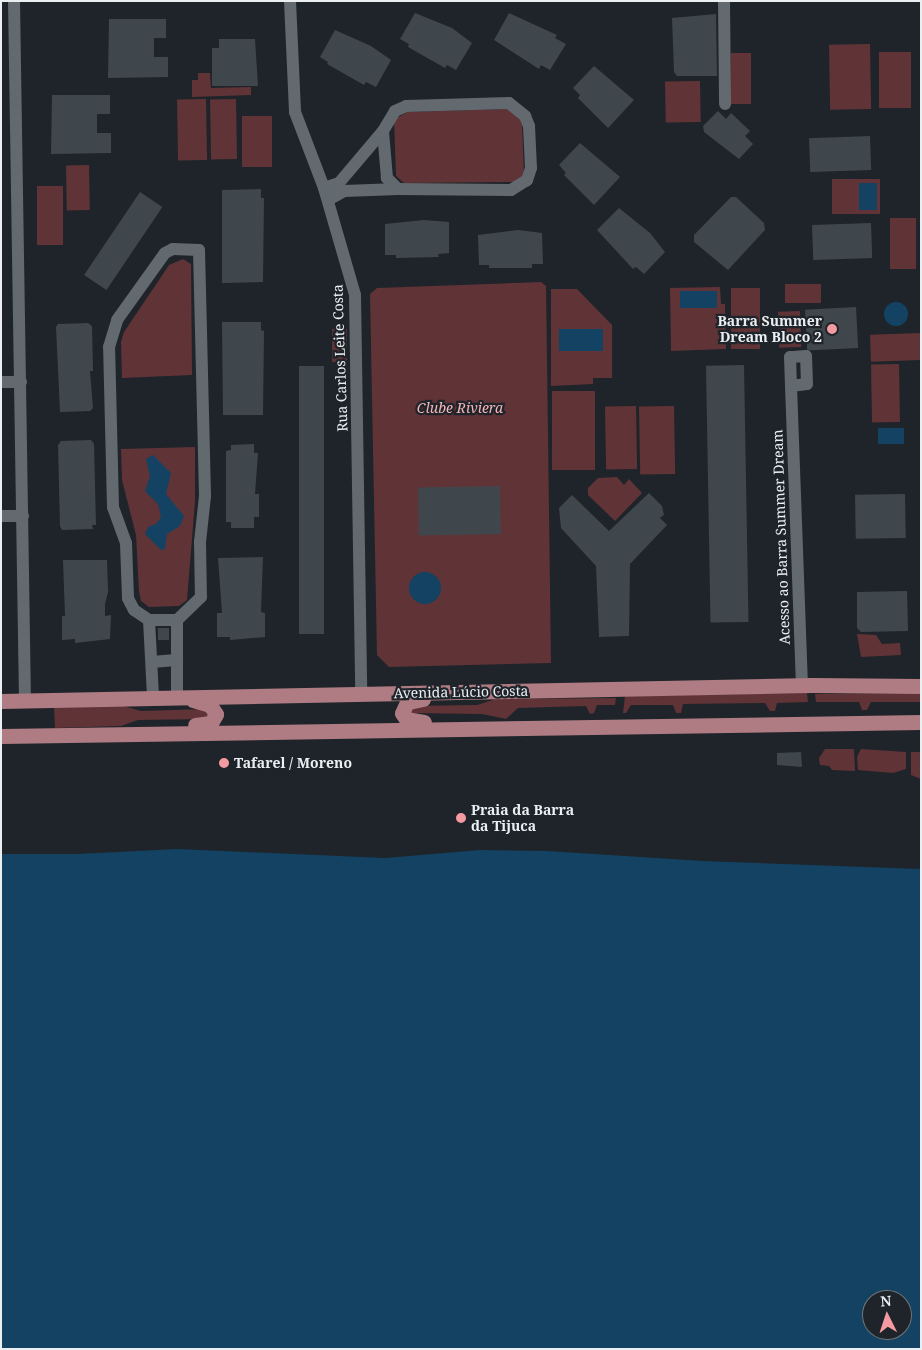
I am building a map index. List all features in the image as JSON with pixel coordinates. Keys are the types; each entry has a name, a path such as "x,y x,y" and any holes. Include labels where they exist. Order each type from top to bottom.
{"main road":[{"name":"Avenida Lúcio Costa","path":"1,701 802,686 921,686"},
{"path":"460,726 406,719 402,708 407,702 469,692"},
{"path":"141,733 216,720 214,708 210,705 179,697"},
{"path":"1,736 460,726 921,722"}],"street":[{"path":"14,1 25,700"},
{"name":"Rua Carlos Leite Costa","path":"290,1 295,112 326,194 355,295 361,694"},
{"path":"724,1 725,104"},
{"path":"509,103 526,116 529,126 531,168 527,180 521,187 511,190 398,189 344,191 326,194 339,183 384,131 396,111 415,106 509,103"},
{"path":"384,131 387,178 398,189"},
{"path":"172,249 199,250 205,496 200,542 201,597 177,620 149,620 134,610 128,598 126,543 113,507 108,347 117,320 164,254 172,249"},
{"path":"1,382 21,382"},
{"name":"Acesso ao Barra Summer Dream","path":"791,386 802,686"},
{"path":"1,516 23,516"},
{"path":"149,620 153,697"},
{"path":"177,620 176,660 179,697"},
{"path":"152,662 176,660"}],"green space":[{"path":"870,44 871,109 830,110 829,45"},
{"path":"879,52 911,52 911,108 879,108"},
{"path":"731,53 751,53 751,104 731,104"},
{"path":"198,73 210,73 211,88 251,87 251,95 192,97 192,80 198,80"},
{"path":"700,81 701,122 666,123 665,82"},
{"path":"206,99 207,160 178,160 177,100"},
{"path":"210,99 236,99 237,159 211,159"},
{"path":"509,109 522,121 524,176 514,182 404,183 396,176 394,120 407,112"},
{"path":"242,116 272,116 272,167 242,167"},
{"path":"66,165 89,165 90,210 67,210"},
{"path":"832,179 880,179 880,214 832,214"},
{"path":"37,186 63,186 63,245 37,245"},
{"path":"890,218 916,218 916,269 890,269"},
{"path":"183,259 191,264 192,375 122,378 121,342 124,332 169,265"},
{"name":"Clube Riviera","path":"541,282 546,286 551,663 389,667 377,655 370,294 377,288"},
{"path":"785,284 821,284 821,303 785,303"},
{"path":"720,287 721,304 725,304 726,349 671,351 670,288"},
{"path":"731,288 760,288 760,349 731,349"},
{"path":"551,289 577,289 612,325 612,378 593,378 593,384 551,386"},
{"path":"800,311 801,347 779,348 778,312"},
{"path":"332,329 347,329 347,362 332,362"},
{"path":"920,333 921,360 871,362 870,335"},
{"path":"871,364 899,364 900,422 872,422"},
{"path":"552,391 595,391 595,470 552,470"},
{"path":"636,406 637,469 606,470 605,407"},
{"path":"674,406 675,474 640,475 639,407"},
{"path":"195,447 195,502 187,600 179,606 149,607 141,601 139,591 136,535 122,480 121,449"},
{"path":"617,477 624,485 629,479 642,493 615,521 588,495 588,488 598,478"},
{"path":"857,634 876,635 882,644 900,643 901,655 861,657"},
{"path":"807,693 808,702 777,703 775,711 770,711 765,703 683,704 681,713 676,713 673,705 631,705 626,713 623,713 625,696"},
{"path":"921,693 921,702 871,702 867,710 862,710 859,702 816,702 815,694"},
{"path":"616,698 615,705 597,705 594,713 590,714 586,706 518,708 506,719 482,714 409,713 412,706 477,705 496,699"},
{"path":"120,705 141,711 205,709 209,712 206,719 138,720 121,726 55,728 54,707"},
{"path":"825,749 854,749 855,771 832,770 829,766 820,765 819,758"},
{"path":"861,749 906,752 906,769 893,773 858,770 857,757"},
{"path":"911,752 921,752 921,779 911,775"}],"water":[{"path":"859,183 877,183 877,210 859,210"},
{"path":"680,291 717,291 717,308 680,308"},
{"path":"896,302 904,306 908,314 904,322 896,326 888,322 884,314 888,306"},
{"path":"559,329 603,329 603,351 559,351"},
{"path":"878,428 904,428 904,444 878,444"},
{"path":"153,455 171,473 166,494 184,516 180,526 167,534 165,549 161,550 145,534 148,527 156,524 161,517 158,504 145,491 150,476 146,459"},
{"path":"425,572 431,573 436,577 440,582 440,594 436,599 431,603 425,604 419,603 414,599 410,594 409,588 410,582 414,577 419,573"},
{"path":"178,849 385,858 480,850 547,851 703,861 921,869 921,1349 1,1349 1,854 77,854"}],"building":[{"path":"415,13 452,28 472,43 456,70 447,65 445,68 408,47 409,44 400,39"},
{"path":"509,13 557,35 555,38 566,44 550,70 541,65 539,69 494,40"},
{"path":"716,14 717,76 677,76 674,72 672,18"},
{"path":"109,19 166,19 166,38 154,38 154,57 168,57 168,77 108,78"},
{"path":"335,30 371,46 391,60 376,87 366,82 364,85 327,64 328,62 320,57"},
{"path":"219,39 255,39 258,86 212,86 212,48 219,48"},
{"path":"594,66 634,100 608,128 578,98 580,95 573,88"},
{"path":"52,95 110,95 110,114 97,114 97,133 111,133 111,153 51,154"},
{"path":"718,111 726,119 731,113 750,131 745,136 753,144 739,159 704,132 703,126"},
{"path":"870,136 871,170 810,172 809,138"},
{"path":"580,143 620,177 594,205 564,175 566,173 559,165"},
{"path":"261,189 261,198 264,198 263,282 222,283 222,190"},
{"path":"140,192 162,207 106,290 84,275"},
{"path":"731,197 736,197 764,223 765,230 728,270 694,242 694,235"},
{"path":"619,208 650,233 665,252 644,274 636,267 633,269 597,230"},
{"path":"424,220 449,222 449,253 438,254 439,257 396,258 396,255 385,255 385,224"},
{"path":"871,223 872,258 813,260 812,225"},
{"path":"518,230 542,233 543,264 532,264 532,268 489,268 489,265 479,265 478,235"},
{"name":"Barra Summer Dream Bloco 2","path":"856,307 858,348 807,351 805,310"},
{"path":"222,322 261,322 261,330 264,331 263,415 223,415"},
{"path":"88,323 92,326 93,371 90,371 93,408 90,411 60,412 56,327 58,324"},
{"path":"744,365 748,622 710,623 706,366"},
{"path":"299,366 324,366 324,634 299,634"},
{"path":"91,440 94,444 96,525 92,525 93,529 62,530 60,526 58,445 61,441"},
{"path":"254,444 254,453 258,453 255,494 259,494 259,517 254,517 254,528 231,528 231,522 226,522 226,451 231,450 231,445"},
{"path":"500,486 501,534 419,535 418,487"},
{"path":"649,493 662,506 664,515 660,518 667,525 630,564 629,636 599,637 596,566 561,528 559,508 572,495 609,531"},
{"path":"905,494 906,538 856,539 855,495"},
{"path":"263,557 261,612 265,613 265,637 230,640 230,637 217,637 217,613 222,613 218,558"},
{"path":"63,560 107,560 108,592 105,616 111,615 110,639 75,643 75,639 62,640 62,616 65,616"},
{"path":"907,591 908,631 861,632 857,628 857,592"},
{"path":"158,628 169,628 169,640 158,640"},
{"path":"801,752 802,767 777,765 777,753"}],"place":[{"name":"Barra Summer Dream Bloco 2","path":"832,329"},
{"name":"Tafarel / Moreno","path":"224,763"},
{"name":"Praia da Barra da Tijuca","path":"461,818"}]}
